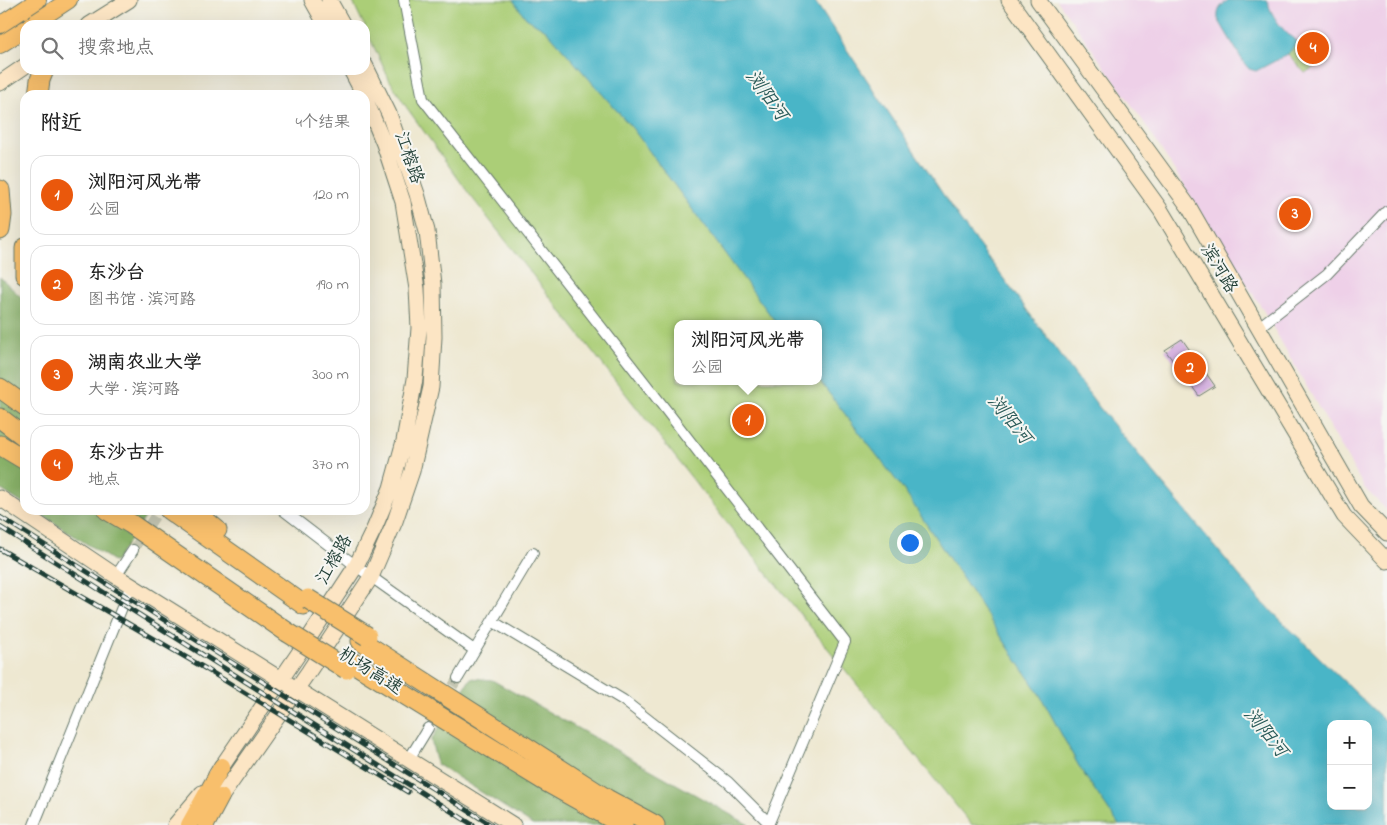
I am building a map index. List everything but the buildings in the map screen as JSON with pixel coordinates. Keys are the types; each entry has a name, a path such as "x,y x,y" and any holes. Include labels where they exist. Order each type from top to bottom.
{"highway":[{"path":"39,90 42,75"},
{"path":"0,190 2,215 0,230"},
{"path":"0,388 20,402"},
{"path":"2,420 20,433"},
{"path":"0,445 20,457"},
{"path":"115,515 290,627"},
{"name":"机场高速","path":"131,515 290,627 348,665 420,704 543,780 623,825"},
{"name":"机场高速","path":"176,515 546,760 607,799 655,825"},
{"path":"199,515 306,602"}],"main road":[{"path":"0,25 38,0"},
{"path":"39,20 69,0"},
{"path":"97,20 130,0"},
{"path":"312,0 323,20"},
{"path":"329,0 340,20"},
{"name":"滨河路","path":"1009,0 1160,209 1344,516 1387,561"},
{"name":"滨河路","path":"1038,0 1189,207 1362,506 1387,534"},
{"path":"0,45 20,32"},
{"path":"0,82 20,69"},
{"name":"江榕路","path":"354,75 361,90"},
{"name":"江榕路","path":"222,797 297,689 371,577 395,521 412,470 431,387 434,319 433,284 427,231 389,114 370,75"},
{"name":"江榕路","path":"175,825 222,766 356,566 391,488 404,441 415,379 419,328 417,289 403,202 384,144 370,110"},
{"path":"0,498 20,511"},
{"path":"25,515 116,576 513,825"},
{"path":"189,825 222,766"},
{"path":"206,825 222,797"}],"street":[{"path":"404,0 423,99 845,642 769,824 728,782 623,700 492,621"},
{"path":"1258,327 1327,274 1387,211"},
{"path":"290,515 371,577 474,650"},
{"path":"116,576 133,550"},
{"path":"458,678 533,553"},
{"path":"34,825 131,585"},
{"path":"409,759 428,728"}],"shaded area":[{"path":"1057,0 1387,0 1387,510 1365,489 1262,308 1143,121"}],"green space":[{"path":"352,0 513,0 526,18 546,30 633,129 774,320 674,320 674,385 822,384 903,489 1040,695 1081,770 1119,825 972,825 738,537 470,195 407,108 389,79 370,39 370,20 362,20"},
{"path":"1312,34 1320,43 1327,63 1314,67 1305,73 1288,54 1298,42"},
{"path":"0,277 20,296 20,502 0,489"},
{"path":"42,515 147,515 115,562"},
{"path":"471,678 492,680 749,825 533,825 437,764 431,740"}],"water":[{"name":"浏阳河","path":"513,0 814,0 960,220 1099,407 1258,598 1387,723 1387,825 1119,825 1081,770 1040,695 903,489 822,384 822,320 774,320 633,129 546,30 526,18"},
{"path":"1228,0 1267,0 1279,24 1298,42 1288,54 1256,71 1249,69 1218,19 1220,8"}],"tunnel":[{"path":"133,550 156,515"},
{"path":"445,699 458,678"}],"railway":[{"path":"0,517 491,825"},
{"path":"0,527 473,825"},
{"path":"0,549 206,669 408,792"}],"place":[{"name":"东沙古井","path":"1313,48"},
{"name":"湖南农业大学","path":"1295,214"},
{"name":"东沙台","path":"1190,368"},
{"name":"浏阳河风光带","path":"748,420"}]}
